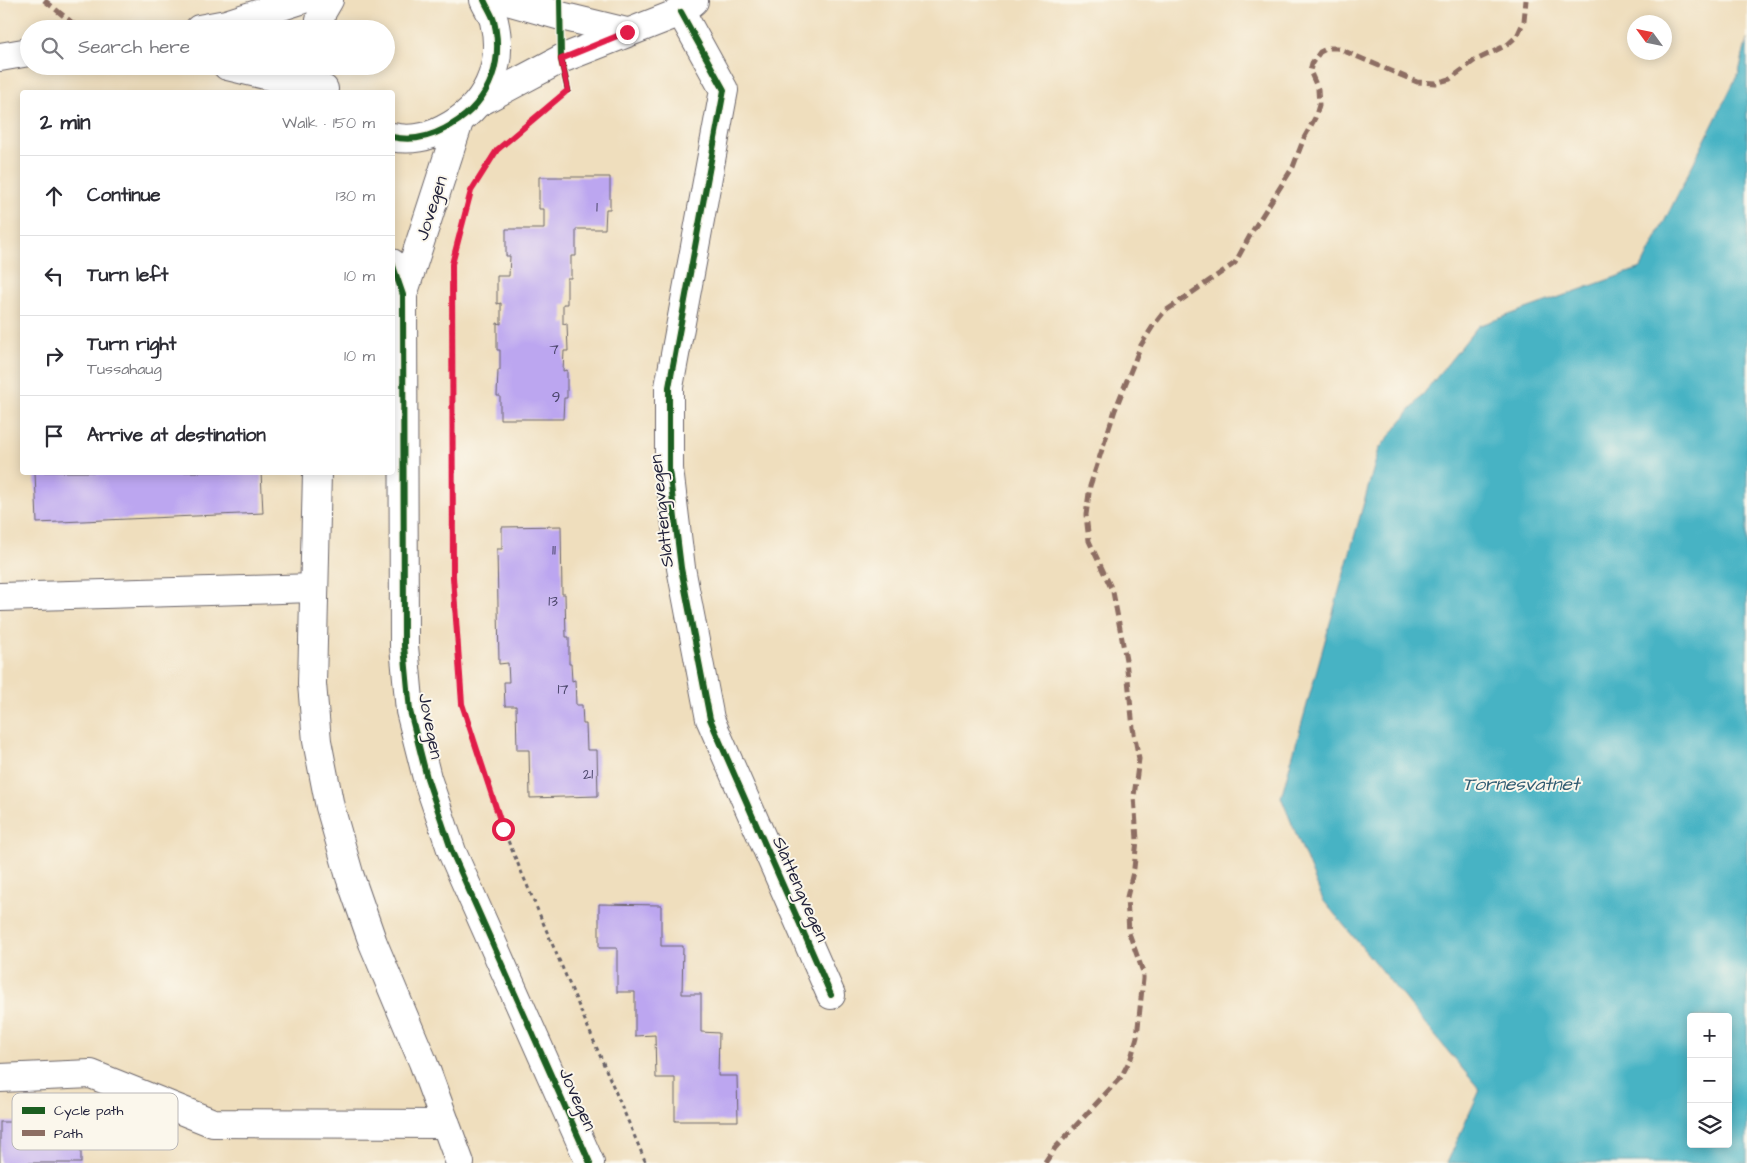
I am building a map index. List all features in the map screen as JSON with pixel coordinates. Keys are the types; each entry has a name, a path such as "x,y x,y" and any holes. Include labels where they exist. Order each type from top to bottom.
{"street":[{"path":"238,20 301,0"},
{"path":"320,20 322,12 329,0"},
{"path":"480,102 493,76 497,48 493,19 484,0"},
{"path":"504,0 627,32"},
{"path":"395,138 401,139 432,136 459,122 480,102 561,59 688,6"},
{"name":"Slåttengvegen","path":"688,6 724,90 669,387 669,469 681,568 710,719 831,995"},
{"path":"0,57 20,54"},
{"path":"281,75 323,82"},
{"name":"Jovegen","path":"459,122 403,295 404,646 410,711 427,778 452,852 590,1163"},
{"name":"Jovegen","path":"395,272 403,295"},
{"path":"317,475 312,684 317,740 330,807 350,877 373,943 423,1062 460,1163"},
{"path":"0,597 314,588"},
{"path":"0,1078 90,1074 139,1093"},
{"path":"178,1108 213,1122 446,1124"}],"path":[{"path":"481,175 497,150 547,107"},
{"path":"452,264 453,577 462,704 503,829 646,1163"}],"water":[{"name":"Tornesvatnet","path":"1747,39 1747,1163 1447,1163 1480,1090 1323,900 1281,797 1379,449 1478,326 1641,268 1739,72"}],"building":[{"path":"539,177 610,177 610,209 606,209 605,229 576,229 576,256 571,256 571,278 567,278 567,304 563,304 563,324 567,323 568,351 564,351 563,371 567,370 567,398 564,398 563,419 500,419 500,396 497,396 500,350 497,350 497,323 501,324 501,303 497,304 497,276 509,276 510,256 506,256 506,229 544,229 544,209 539,209"},
{"path":"35,475 261,475 263,513 37,523"},
{"path":"561,526 562,594 565,594 566,637 569,637 569,664 571,664 572,681 575,680 576,705 582,705 583,724 586,724 587,750 597,750 598,796 530,798 529,750 517,750 516,706 505,706 504,682 509,682 508,663 499,664 497,549 502,549 502,527"},
{"path":"599,904 661,905 661,946 683,946 682,994 701,994 701,1032 719,1033 718,1076 737,1076 738,1121 675,1121 675,1078 656,1078 655,1035 635,1036 635,992 617,992 617,948 599,948"},
{"path":"0,1122 12,1122 12,1150 81,1150 81,1163 0,1163"}],"marked path":[{"path":"44,0 69,20"},
{"path":"1045,1163 1055,1148 1121,1077 1131,1058 1137,1037 1143,972 1129,933 1127,897 1134,868 1137,840 1134,796 1139,759 1133,728 1126,660 1113,592 1089,541 1086,515 1090,486 1115,410 1141,345 1164,312 1235,263 1253,230 1293,167 1304,138 1315,118 1319,105 1318,89 1310,71 1312,63 1320,52 1328,48 1337,48 1417,82 1436,83 1450,79 1474,61 1507,45 1517,36 1524,21 1526,0"}],"cycle path":[{"path":"395,137 412,138 438,132 459,120 481,98 489,84 497,54 494,21 484,0"},
{"path":"560,0 561,59 568,90"},
{"path":"681,12 724,90 669,387 669,469 681,568 710,719 831,995"},
{"path":"395,272 403,295 404,646 410,711 427,778 452,852 590,1163"}],"route":[{"path":"503,829 462,704 453,577 452,264 471,191 497,150 568,90 561,59 627,32"}]}
